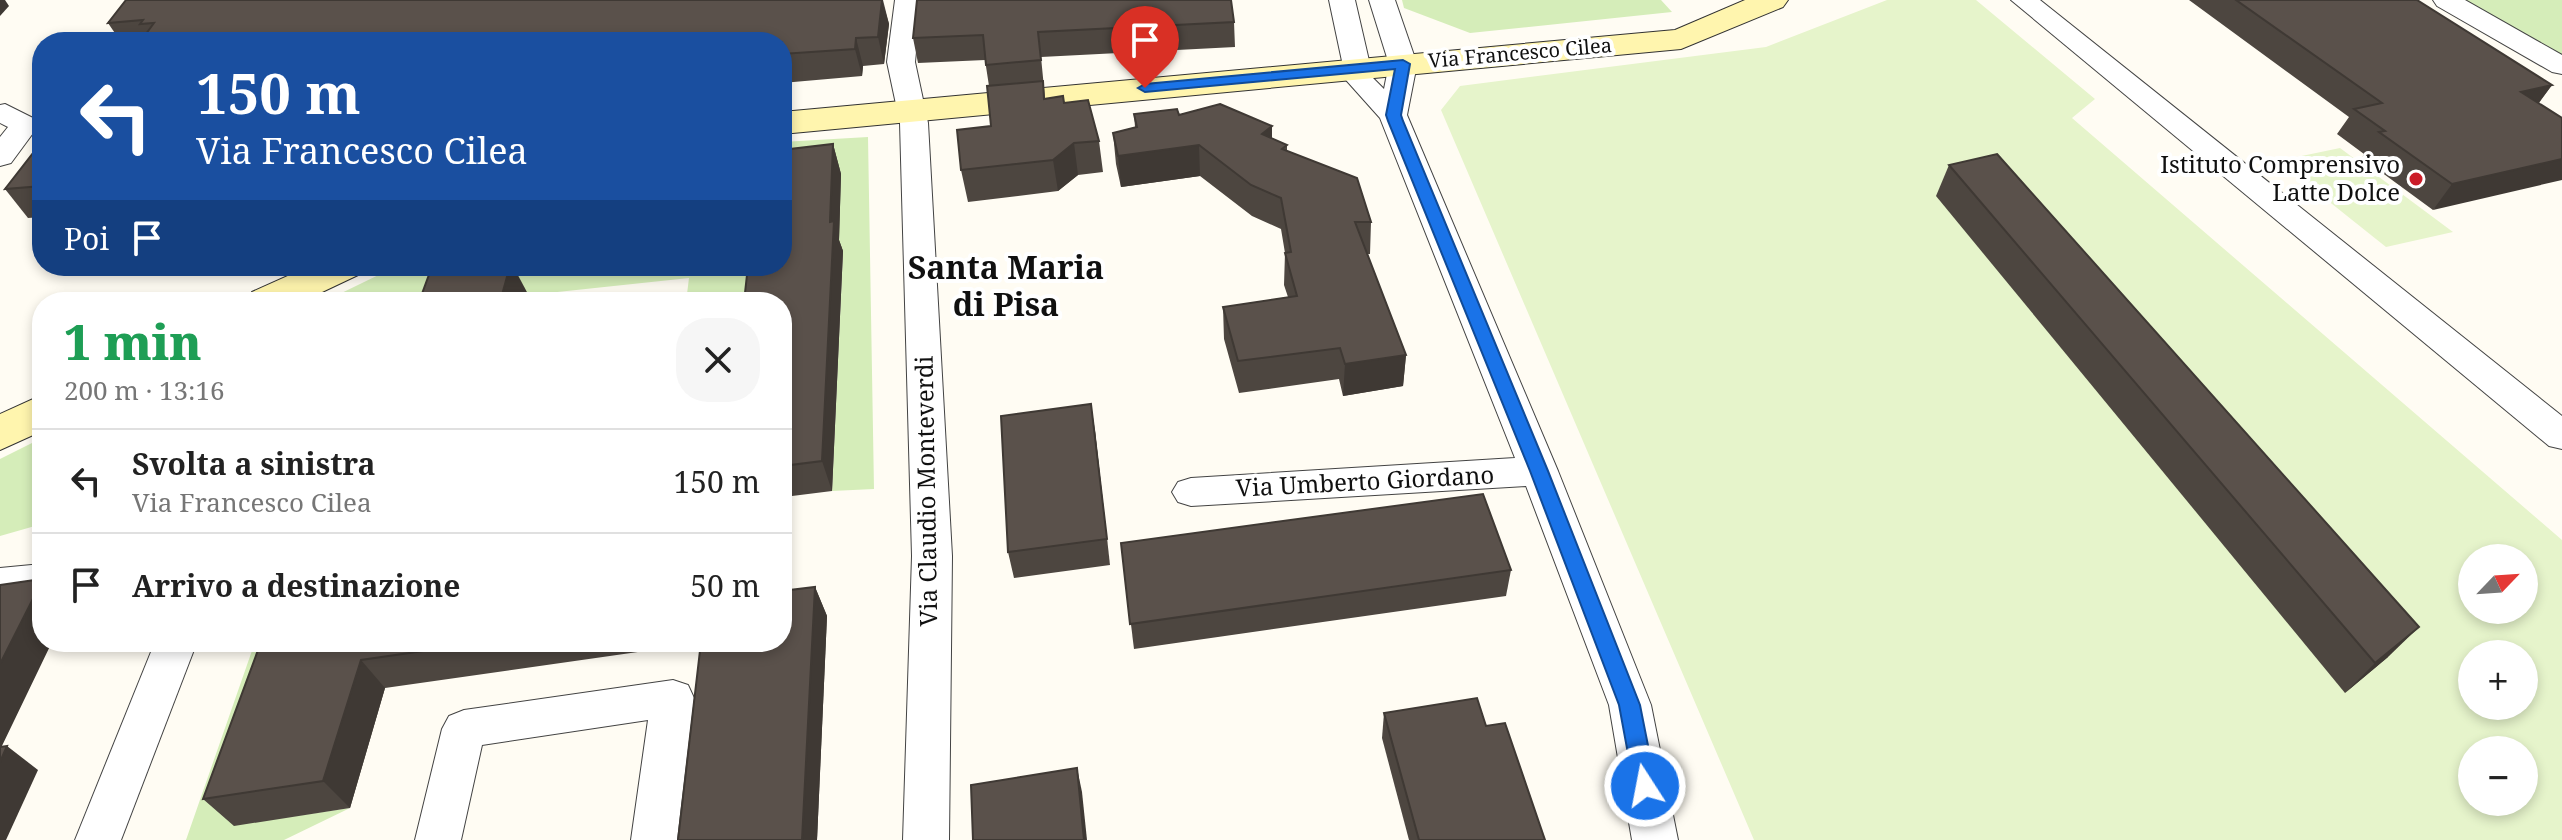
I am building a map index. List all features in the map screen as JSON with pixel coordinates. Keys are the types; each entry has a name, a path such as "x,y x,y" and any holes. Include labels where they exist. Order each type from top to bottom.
{"street":[{"name":"Via Claudio Monteverdi","path":"908,0 901,62 913,110 932,556 926,840"},
{"path":"1342,0 1359,74 1393,115 1539,471 1630,705 1655,840"},
{"path":"1382,0 1403,64 1393,115"},
{"name":"Via Francesco Cilea","path":"792,122 1359,74 1403,64 1681,39 1772,0"},
{"path":"2024,0 2562,436"},
{"path":"2446,0 2562,66"},
{"path":"0,114 5,113 25,125 0,157"},
{"path":"288,292 322,276"},
{"path":"0,421 32,407"},
{"path":"0,434 32,416"},
{"name":"Via Umberto Giordano","path":"1191,492 1539,471"},
{"path":"0,584 32,581"},
{"path":"98,840 172,652"},
{"path":"438,840 464,729 673,698 654,840"}],"green space":[{"path":"1402,0 1661,0 1672,12 1470,33 1404,8"},
{"path":"1887,0 1976,0 2095,99 2072,118 2562,540 2562,840 1754,840 1441,110 1460,86 1766,47"},
{"path":"2459,0 2562,0 2562,59"},
{"path":"868,137 874,489 832,491 843,252 792,257 792,141"},
{"path":"2340,148 2453,232 2386,247 2278,161"},
{"path":"376,276 761,276 759,292 687,292 689,278 557,292 344,292"},
{"path":"32,443 32,527 0,536 0,459"},
{"path":"252,652 362,652 234,825 350,808 284,840 186,840"}],"building":[{"path":"126,0 882,0 878,37 856,38 855,49 792,53 792,32 147,32 154,23 140,24 143,20 108,23"},
{"path":"917,0 1231,0 1234,22 1038,32 1041,60 986,65 983,35 913,38"},
{"path":"2236,0 2417,0 2552,85 2521,92 2562,118 2562,159 2452,184 2379,132 2385,131 2354,109 2382,103"},
{"path":"1043,81 1044,99 1063,96 1064,103 1088,100 1099,141 1074,143 1053,160 961,170 957,130 991,126 987,86"},
{"path":"1220,104 1272,126 1262,134 1287,145 1282,149 1357,178 1371,222 1355,222 1406,355 1345,364 1340,348 1238,361 1223,307 1297,296 1285,253 1291,252 1281,198 1251,185 1199,145 1118,156 1113,133 1137,127 1134,114 1177,109 1179,115"},
{"path":"833,144 830,222 834,221 822,461 792,465 792,292 745,292 747,276 792,276 792,149"},
{"path":"32,154 32,187 5,189"},
{"path":"1997,154 2419,627 2375,663 1949,165"},
{"path":"429,276 507,276 503,292 423,292"},
{"path":"1091,404 1107,539 1008,552 1001,416"},
{"path":"1483,494 1511,570 1130,624 1121,543"},
{"path":"32,580 32,601 0,664 0,585"},
{"path":"815,587 802,840 678,840 700,652 792,652 792,590"},
{"path":"257,652 417,652 361,660 323,781 203,799"},
{"path":"1477,698 1486,726 1505,723 1545,840 1419,840 1384,713"},
{"path":"7,746 0,762 0,747"},
{"path":"1077,768 1084,840 973,840 971,785"}],"place":[{"name":"Istituto Comprensivo Latte Dolce","path":"2416,179"}],"district":[{"name":"Santa Maria di Pisa","path":"1006,286"}],"route":[{"path":"1145,88 1403,64 1393,115 1395,121 1539,471 1630,705 1645,786"}]}
